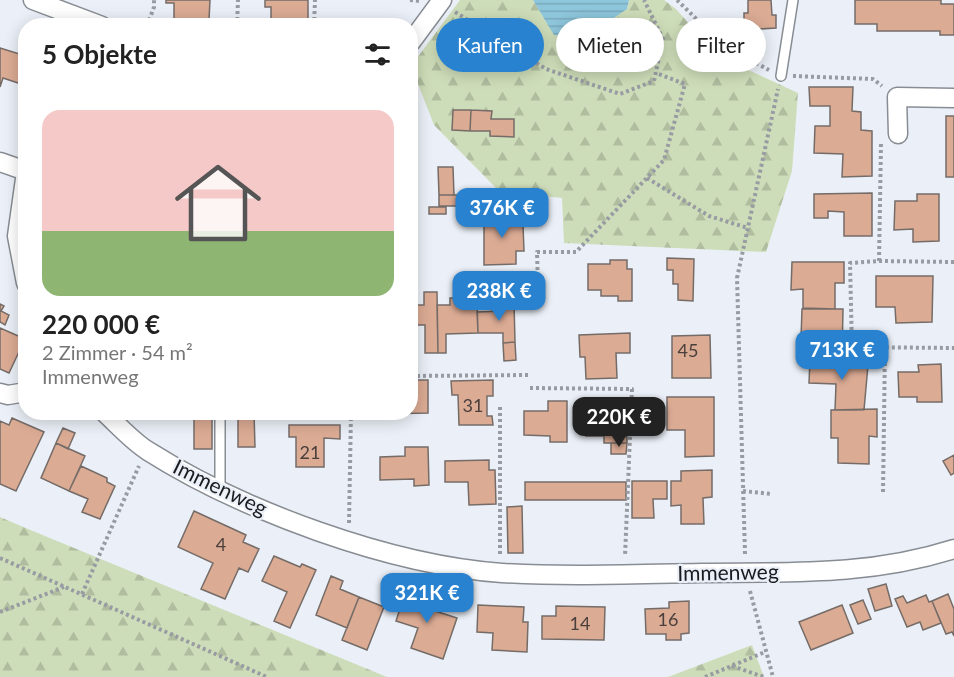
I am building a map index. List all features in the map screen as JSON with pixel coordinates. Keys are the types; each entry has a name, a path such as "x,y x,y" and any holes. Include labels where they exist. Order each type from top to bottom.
{"street":[{"path":"33,0 68,18"},
{"path":"418,33 441,2"},
{"path":"898,134 897,97 954,98"},
{"path":"0,162 18,168"},
{"path":"0,393 8,395 18,393"},
{"name":"Immenweg","path":"113,420 147,450 220,492 348,541 416,558 500,573 838,572 912,562 954,549"}],"lane":[{"path":"781,76 793,0"},
{"path":"220,420 220,492"}],"path":[{"path":"149,18 154,0"},
{"path":"237,18 238,0"},
{"path":"314,18 315,0"},
{"path":"441,2 546,69 620,94 654,81 663,39 644,0"},
{"path":"679,1 724,46 781,76 873,79 897,97"},
{"path":"529,285 538,285 537,252 576,252 664,160 685,84 656,73"},
{"path":"773,677 745,573 737,278 781,76"},
{"path":"879,261 882,136 898,134"},
{"path":"647,178 709,216 748,228"},
{"path":"954,262 850,263 852,346 954,348"},
{"path":"883,492 885,347"},
{"path":"418,376 530,375"},
{"path":"530,388 632,389 625,574"},
{"path":"500,404 500,573"},
{"path":"348,541 351,420"},
{"path":"82,594 147,450"},
{"path":"743,491 772,494"},
{"path":"0,558 267,677"},
{"path":"0,612 65,587"},
{"path":"705,677 765,652"},
{"path":"731,666 764,677"}],"green space":[{"path":"460,0 533,0 554,34 556,33 556,72 664,72 664,18 601,18 627,9 629,0 664,0 684,18 676,18 676,72 753,72 798,93 792,171 766,252 564,243 562,198 500,192 434,125 418,84 418,57 436,32 436,72 544,72 544,18 447,18"},
{"path":"0,517 28,529 387,677 0,677"},
{"path":"752,645 764,677 668,677"}],"water":[{"path":"533,0 629,0 627,9 614,18 556,18 556,35"}],"building":[{"path":"166,0 210,0 209,18 174,18 174,3 166,3"},
{"path":"265,0 308,0 308,18 271,18 271,7 265,7"},
{"path":"748,0 771,0 772,15 776,15 776,28 766,29 766,18 744,18 744,13 748,13"},
{"path":"855,0 941,0 941,4 954,4 954,35 940,35 940,31 877,31 877,24 855,24"},
{"path":"0,48 18,54 18,83 3,78 0,87"},
{"path":"809,87 853,87 852,111 861,112 861,130 872,131 872,176 842,177 843,154 814,153 815,126 830,126 830,106 810,106"},
{"path":"453,110 471,110 470,131 452,130"},
{"path":"471,110 492,111 491,119 514,119 514,137 490,136 490,131 470,131"},
{"path":"946,116 954,116 954,177 946,177"},
{"path":"438,167 453,167 454,195 439,195"},
{"path":"872,193 872,236 844,236 844,212 828,211 828,218 814,218 814,194"},
{"path":"917,194 939,194 939,241 913,242 913,229 894,230 895,201 917,201"},
{"path":"439,195 466,195 466,206 439,206"},
{"path":"429,207 446,207 446,214 429,214"},
{"path":"502,210 515,210 516,225 523,225 524,251 516,251 516,264 484,265 484,216 502,216"},
{"path":"667,258 694,259 693,301 678,300 678,284 673,284 673,270 667,270"},
{"path":"610,260 627,260 627,269 632,269 632,301 618,301 618,296 601,296 601,290 588,290 588,264 610,264"},
{"path":"792,262 844,262 844,283 835,283 835,309 803,308 803,289 791,290"},
{"path":"876,276 933,276 932,322 896,323 895,307 876,307"},
{"path":"424,292 437,292 438,353 425,353 425,325 418,325 418,305 424,305"},
{"path":"450,298 477,298 478,333 446,334 446,353 438,353 437,305 450,305"},
{"path":"503,302 514,302 515,342 503,343 503,333 478,333 477,312 503,311"},
{"path":"0,304 4,306 1,311 9,315 5,325 0,322"},
{"path":"802,309 843,309 842,358 814,358 814,339 801,339"},
{"path":"0,328 18,336 18,354 9,373 0,369"},
{"path":"630,333 630,353 616,353 617,378 586,379 585,357 580,357 579,335"},
{"path":"710,335 711,378 672,378 672,336"},
{"path":"515,342 516,360 504,361 503,343"},
{"path":"810,359 852,359 852,365 868,365 864,410 835,410 836,384 809,383"},
{"path":"941,364 942,402 917,402 917,397 899,397 898,372 919,372 918,365"},
{"path":"418,380 428,380 428,413 418,413"},
{"path":"493,380 493,396 487,396 487,416 492,416 493,425 459,425 458,395 452,395 451,381"},
{"path":"667,397 714,397 714,456 685,457 685,430 667,430"},
{"path":"548,401 567,401 567,442 550,442 550,436 524,435 524,411 548,411"},
{"path":"609,402 626,402 627,443 604,443 604,436 586,436 585,411 607,411"},
{"path":"877,409 877,437 869,436 869,464 838,463 838,438 831,438 831,410"},
{"path":"12,418 44,432 16,491 0,484 0,421 9,425"},
{"path":"194,420 212,420 212,449 194,449"},
{"path":"238,420 254,420 255,447 238,447"},
{"path":"289,425 340,425 340,439 324,438 324,467 296,467 296,437 289,437"},
{"path":"63,428 75,433 68,449 56,443"},
{"path":"56,443 85,456 69,491 41,478"},
{"path":"611,443 627,443 626,454 611,454"},
{"path":"405,447 428,447 429,485 414,486 414,479 380,480 380,457 405,456"},
{"path":"954,455 954,473 951,475 943,461"},
{"path":"489,460 489,470 495,470 496,504 469,505 468,482 445,482 445,461"},
{"path":"81,466 107,478 107,482 115,486 100,519 82,512 88,499 69,491"},
{"path":"712,470 712,497 703,498 704,524 681,524 681,505 671,506 671,481 681,481 681,471"},
{"path":"632,481 667,481 667,499 653,499 654,518 632,518"},
{"path":"525,482 626,482 626,500 525,500"},
{"path":"522,506 523,553 508,553 507,507"},
{"path":"194,511 246,535 243,542 259,549 248,572 239,568 225,599 201,589 213,563 178,547"},
{"path":"274,556 300,567 302,564 316,570 290,628 274,621 287,592 262,581"},
{"path":"331,576 343,581 340,589 359,597 347,628 316,615"},
{"path":"886,584 892,606 875,611 868,589"},
{"path":"406,590 436,600 432,610 457,618 443,659 411,648 418,628 396,621"},
{"path":"948,594 954,609 954,636 952,632 946,634 932,601"},
{"path":"926,595 929,602 932,601 941,623 923,630 920,622 907,627 895,599 903,596 907,603"},
{"path":"359,597 384,607 367,650 342,640"},
{"path":"863,600 871,619 858,624 850,605"},
{"path":"689,601 689,633 681,634 681,640 666,640 666,634 646,634 645,609 669,608 669,602"},
{"path":"478,605 524,607 523,622 528,622 527,652 492,650 493,633 477,632"},
{"path":"842,605 853,633 811,650 799,622"},
{"path":"556,606 605,607 604,640 542,639 542,616 556,616"}]}
